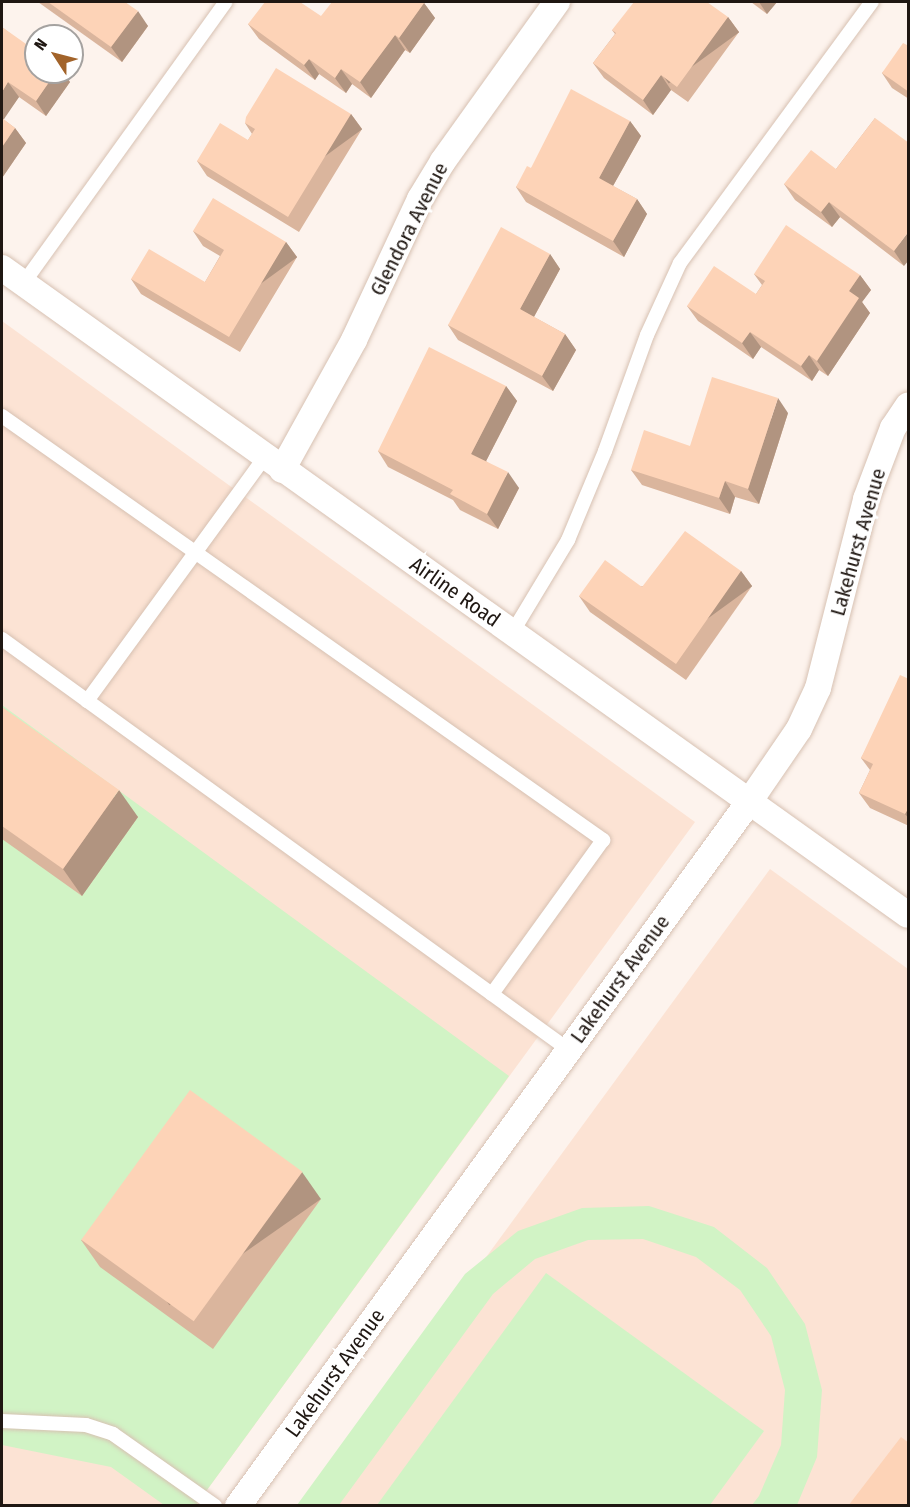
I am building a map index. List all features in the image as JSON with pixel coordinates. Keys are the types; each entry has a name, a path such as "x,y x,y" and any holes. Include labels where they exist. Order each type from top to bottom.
{"street":[{"name":"Glendora Avenue","path":"274,464 354,340 420,199 443,161 558,2"},
{"name":"Airline Road","path":"2,268 909,915"},
{"name":"Lakehurst Avenue","path":"238,1506 749,802 799,729 818,688 866,499 893,428 909,406"}],"lane":[{"path":"23,284 225,2"},
{"path":"512,633 568,540 605,451 647,335 680,263 872,2"},
{"path":"2,416 603,840 492,994"},
{"path":"87,701 196,554 274,464"},
{"path":"2,639 569,1050"},
{"path":"2,1421 86,1425 112,1434 215,1506"}],"shaded area":[{"path":"2,321 695,822 196,1505 2,1505"},
{"path":"770,869 908,969 908,1505 304,1506"}],"green space":[{"path":"2,705 509,1076 196,1505 164,1505 111,1467 2,1445"},
{"path":"649,1206 714,1227 767,1268 805,1324 822,1390 817,1457 797,1505 752,1505 759,1496 781,1445 785,1390 771,1336 740,1290 696,1257 643,1239 588,1240 535,1259 493,1294 339,1505 297,1505 465,1274 518,1231 582,1208"},
{"path":"546,1273 764,1431 710,1505 377,1505"}],"building":[{"path":"48,2 125,2 138,11 111,47 84,28 84,24 79,24"},
{"path":"265,2 300,2 321,16 332,2 424,3 399,38 395,35 360,82 341,69 335,78 309,59 304,65 248,24"},
{"path":"634,2 707,2 728,17 677,87 661,75 643,100 593,63 616,33 612,30"},
{"path":"2,27 24,43 24,84 48,84 36,101 8,82 2,92"},
{"path":"903,43 909,46 909,92 882,73"},
{"path":"276,68 351,114 288,217 197,161 220,123 248,140 255,129 245,123 246,117"},
{"path":"571,89 630,121 599,178 637,199 613,241 516,187 527,166 531,168"},
{"path":"2,118 15,128 2,147"},
{"path":"875,118 909,143 909,231 894,251 829,202 821,212 784,184 811,150 836,169"},
{"path":"213,198 286,242 229,337 131,279 149,249 205,282 224,250 193,231"},
{"path":"786,225 860,275 849,291 859,298 817,361 809,355 801,366 750,332 742,343 687,306 714,266 756,294 765,281 754,274"},
{"path":"501,227 550,254 520,309 565,334 542,376 448,325"},
{"path":"429,347 506,386 471,454 508,472 487,514 450,494 453,490 378,451"},
{"path":"712,377 778,398 748,489 725,481 719,498 631,470 644,430 690,446"},
{"path":"685,531 741,571 676,664 579,596 605,560 642,587"},
{"path":"900,675 909,679 909,807 905,814 859,793 873,764 861,758"},
{"path":"2,707 119,790 63,869 2,826"},
{"path":"190,1090 302,1172 194,1321 81,1240"},
{"path":"901,1437 909,1443 909,1506 848,1506"}]}
